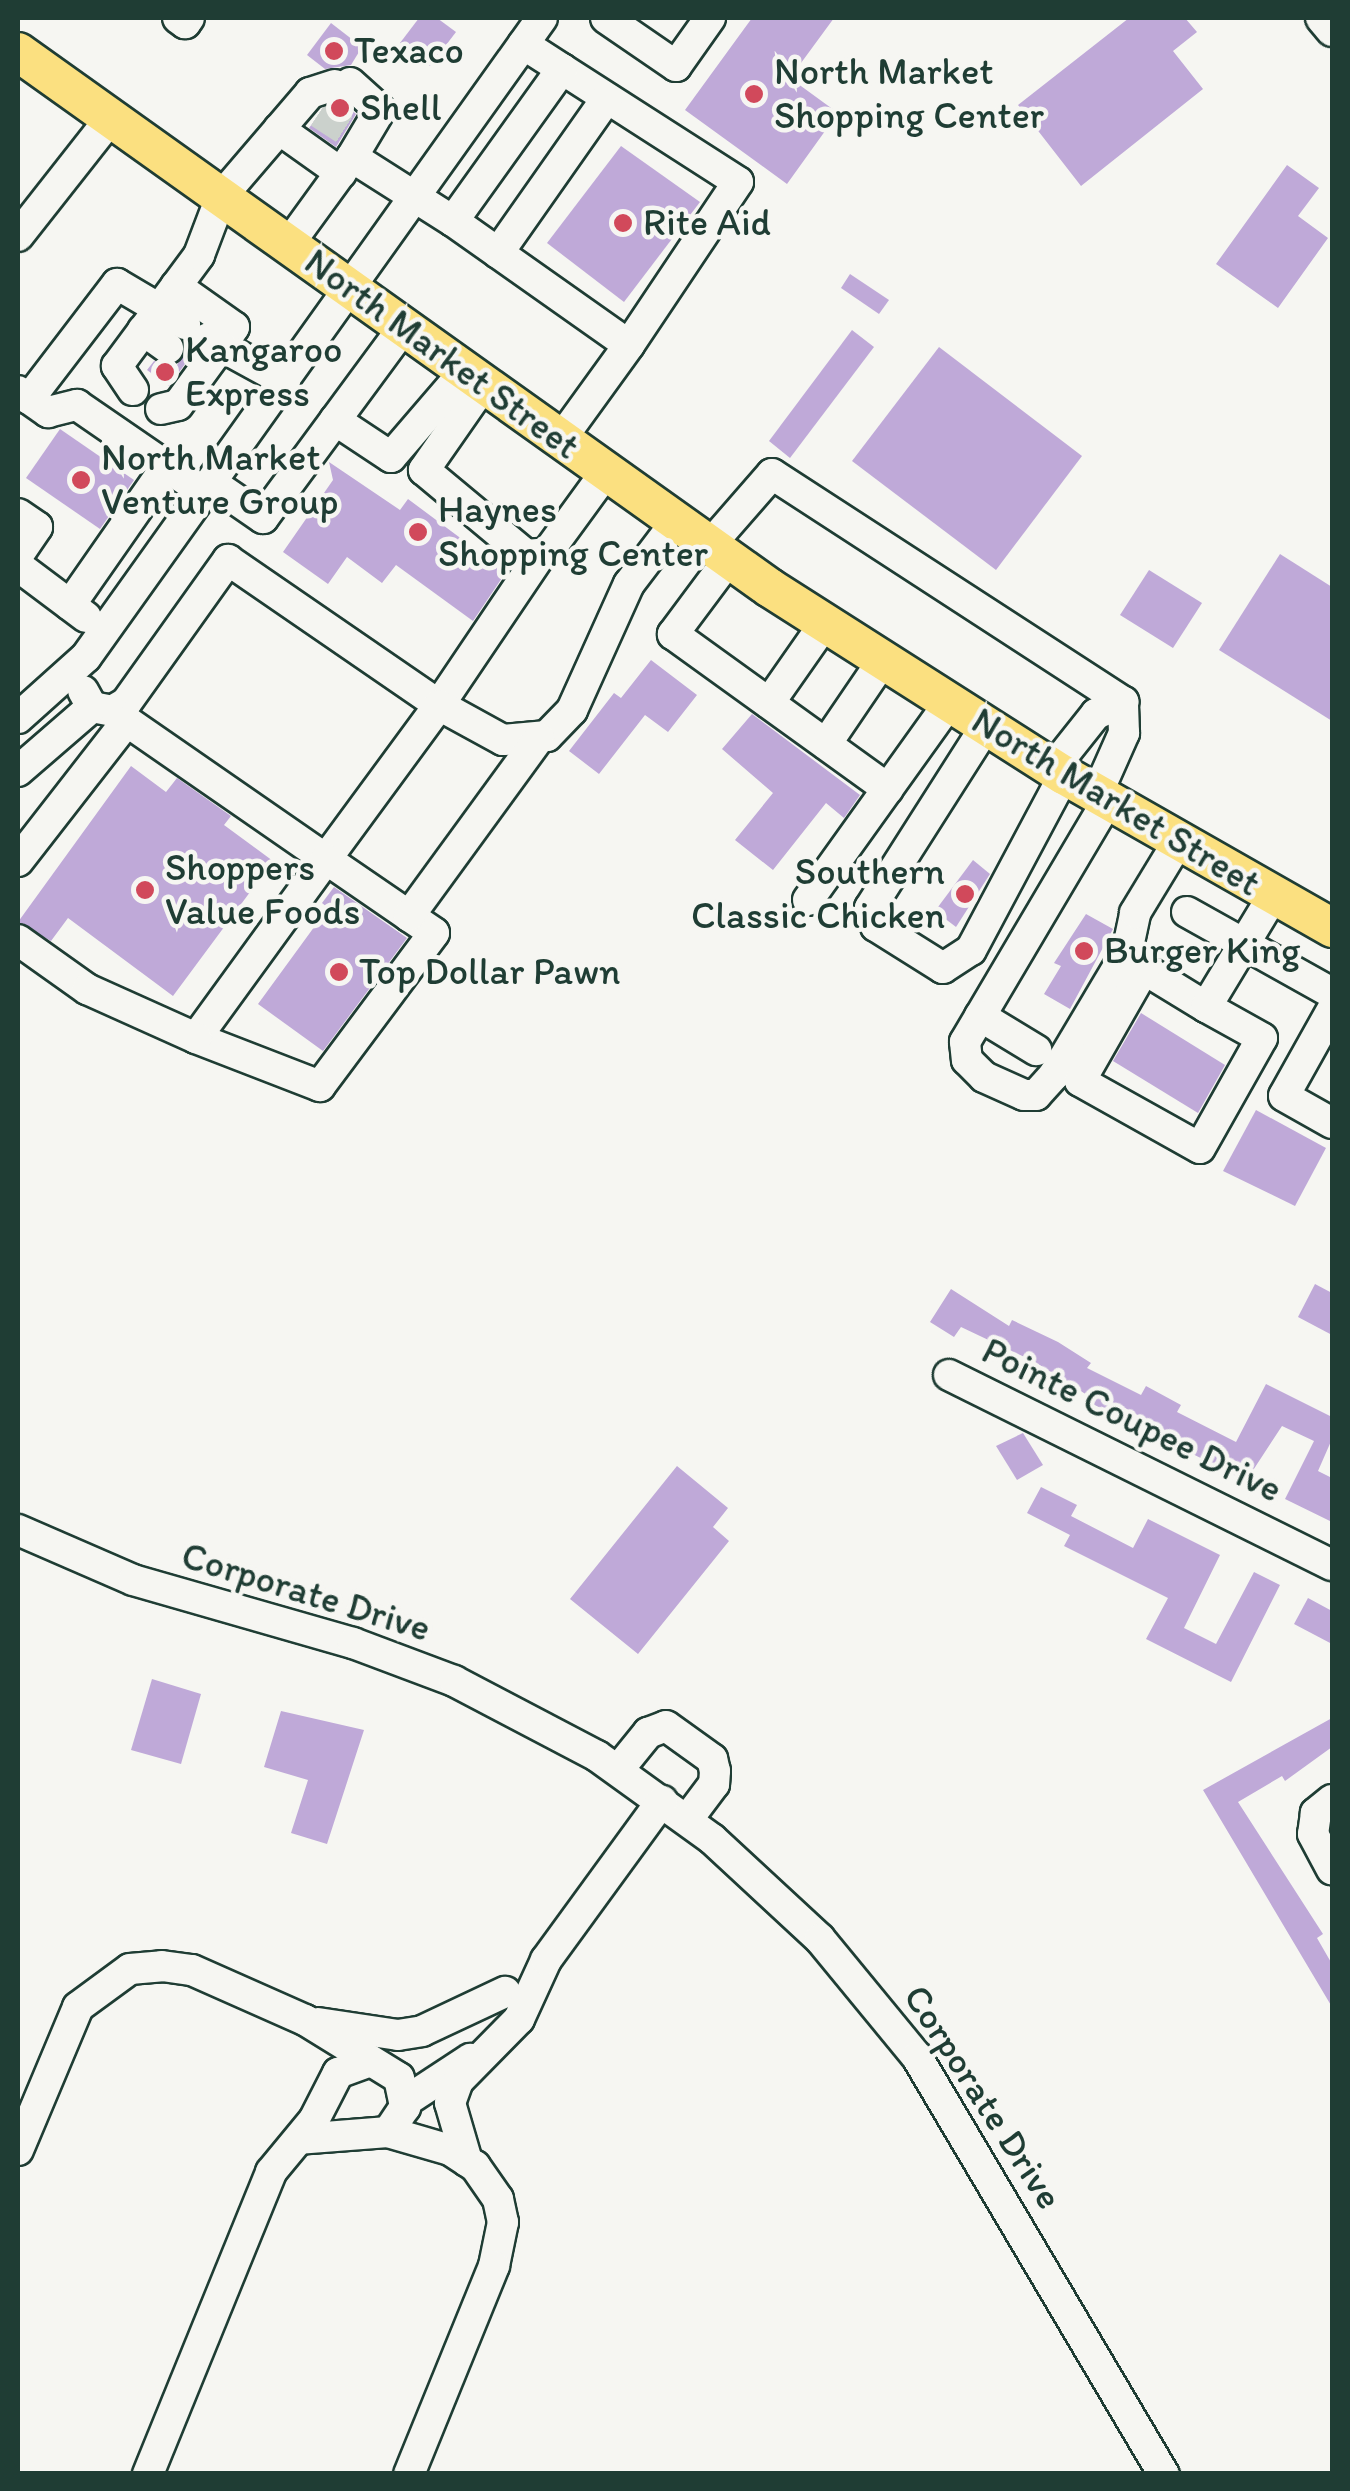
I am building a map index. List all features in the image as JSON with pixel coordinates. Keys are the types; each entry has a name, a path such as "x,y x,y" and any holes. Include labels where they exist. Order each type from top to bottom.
{"main road":[{"name":"North Market Street","path":"18,52 676,522 825,623 1102,798 1332,928"}],"street":[{"path":"178,18 189,18"},
{"path":"18,718 72,671 105,631 542,18"},
{"path":"606,18 676,66 710,18"},
{"path":"1321,18 1332,31"},
{"path":"524,44 738,182 560,439"},
{"path":"453,221 562,69"},
{"path":"170,407 199,256 221,197 279,129 309,109 310,93 343,84 380,110 288,244"},
{"path":"498,253 606,98"},
{"path":"23,228 110,119"},
{"path":"279,129 352,152 628,345"},
{"path":"18,186 23,228"},
{"path":"285,381 184,335 117,284 23,395 48,412 77,405 167,466 263,518 404,327"},
{"path":"125,378 184,335"},
{"path":"335,420 391,458 474,378"},
{"path":"474,378 424,470 538,558"},
{"path":"70,605 167,466"},
{"path":"196,1038 438,705 538,558 606,472"},
{"path":"888,788 673,634 720,552 772,474 1123,702"},
{"path":"18,514 37,527 18,555"},
{"path":"409,916 539,738 572,710 629,584 676,522"},
{"path":"18,771 126,702 228,560 438,705 502,740 539,738"},
{"path":"18,566 105,631"},
{"path":"769,703 825,623"},
{"path":"826,744 883,660"},
{"path":"18,940 87,989 196,1038 320,1086 434,932 110,713 72,671"},
{"path":"986,726 870,908 876,926 942,968 971,950 1059,772 1096,714 1123,702"},
{"path":"1123,702 1124,733 1102,798 965,1042 967,1060 984,1077 1036,1095 1127,952 1134,913 1178,842"},
{"path":"808,900 950,703"},
{"path":"18,860 110,713"},
{"path":"1206,1006 1273,896"},
{"path":"1187,912 1332,993"},
{"path":"1144,970 1206,1006 1262,1038 1200,1148 1080,1081 1144,970"},
{"path":"1332,1010 1284,1096 1332,1123"},
{"path":"980,1016 1036,1050"},
{"name":"Pointe Coupee Drive","path":"950,1375 1332,1564"},
{"name":"Corporate Drive","path":"18,1530 134,1580 437,1674 618,1770 687,1820 820,1939 917,2057 1164,2474"},
{"path":"618,1770 648,1733 666,1726 712,1759 714,1784 687,1820"},
{"path":"1332,1800 1316,1814 1313,1834 1332,1869"},
{"path":"300,2139 350,2135 400,2113 519,2019 546,1960 662,1802"},
{"path":"148,2474 271,2172 300,2139 348,2066 381,2066 477,2019 546,1960"},
{"path":"18,2150 78,2008 130,1969 192,1970 305,2020 381,2066 400,2113 458,2156 498,2198 502,2243 409,2474"},
{"path":"305,2020 398,2035 422,2031 505,1992"},
{"path":"305,2020 330,2090 332,2118 350,2135"},
{"path":"458,2156 450,2104 480,2052"}],"building":[{"path":"419,18 437,18 456,32 430,66 400,43"},
{"name":"North Market Shopping Center","path":"752,18 834,18 790,78 838,113 787,184 685,110"},
{"path":"1129,18 1185,18 1197,32 1173,51 1203,89 1081,186 1018,105"},
{"name":"Texaco","path":"331,23 362,47 351,65 325,69 307,55"},
{"path":"343,102 356,114 336,147 309,128 323,109"},
{"name":"Rite Aid","path":"621,146 700,202 624,302 547,243"},
{"path":"1287,165 1319,188 1298,216 1328,238 1278,308 1216,264"},
{"path":"850,274 889,300 879,314 841,288"},
{"path":"852,330 874,347 790,458 769,441"},
{"name":"Kangaroo Express","path":"190,342 195,350 169,386 147,370 154,361 177,365"},
{"path":"939,347 1082,456 996,570 852,461"},
{"name":"North Market Venture Group","path":"60,429 134,480 100,529 26,478"},
{"path":"329,462 400,510 408,499 506,572 473,621 396,565 382,583 347,557 328,584 283,552 333,480"},
{"path":"1280,554 1332,587 1332,721 1219,650"},
{"path":"1149,570 1202,603 1173,648 1120,615"},
{"path":"651,660 697,695 668,732 645,715 599,774 569,751 614,693 621,698"},
{"path":"752,714 860,795 844,818 826,803 773,870 735,840 773,793 722,749"},
{"name":"Shoppers Value Foods","path":"131,766 166,792 177,778 231,816 224,825 273,861 173,996 68,918 51,941 18,922"},
{"name":"Southern Classic Chicken","path":"973,860 990,874 956,927 935,911"},
{"name":"Top Dollar Pawn","path":"334,887 407,938 323,1051 258,1004 328,908 322,903"},
{"name":"Burger King","path":"1086,914 1113,929 1070,1009 1044,994 1061,966 1054,963"},
{"path":"1141,1013 1225,1065 1198,1113 1113,1061"},
{"path":"1256,1110 1326,1148 1295,1206 1223,1171"},
{"path":"1315,1284 1332,1293 1332,1335 1298,1317"},
{"path":"951,1289 1009,1326 1012,1320 1058,1342 1091,1363 1087,1368 1141,1395 1146,1386 1181,1405 1177,1412 1236,1442 1266,1384 1332,1417 1332,1439 1318,1471 1332,1478 1332,1522 1285,1499 1314,1441 1282,1426 1246,1481 1169,1442 1173,1435 1125,1408 1120,1418 1085,1400 1087,1395 1035,1362 961,1327 954,1337 930,1322"},
{"path":"1023,1433 1043,1465 1017,1480 996,1446"},
{"path":"677,1466 728,1508 713,1527 729,1541 638,1654 570,1599"},
{"path":"1041,1487 1077,1505 1071,1516 1133,1548 1148,1519 1220,1555 1184,1628 1216,1644 1254,1572 1280,1585 1231,1682 1146,1639 1168,1598 1064,1546 1070,1535 1027,1513"},
{"path":"1308,1598 1332,1611 1332,1644 1294,1624"},
{"path":"152,1679 201,1694 181,1764 131,1750"},
{"path":"281,1711 364,1730 327,1844 291,1833 308,1780 264,1767"},
{"path":"1332,1718 1332,1747 1285,1781 1282,1776 1238,1802 1323,1934 1317,1938 1332,1964 1332,2007 1203,1790"}],"tunnel":[{"path":"319,113 351,134"}],"place":[{"name":"Texaco","path":"334,51"},
{"name":"North Market Shopping Center","path":"754,94"},
{"name":"Shell","path":"340,108"},
{"name":"Rite Aid","path":"623,223"},
{"name":"Kangaroo Express","path":"165,372"},
{"name":"North Market Venture Group","path":"81,480"},
{"name":"Haynes Shopping Center","path":"418,532"},
{"name":"Shoppers Value Foods","path":"145,890"},
{"name":"Southern Classic Chicken","path":"965,894"},
{"name":"Burger King","path":"1084,951"},
{"name":"Top Dollar Pawn","path":"339,972"}]}
